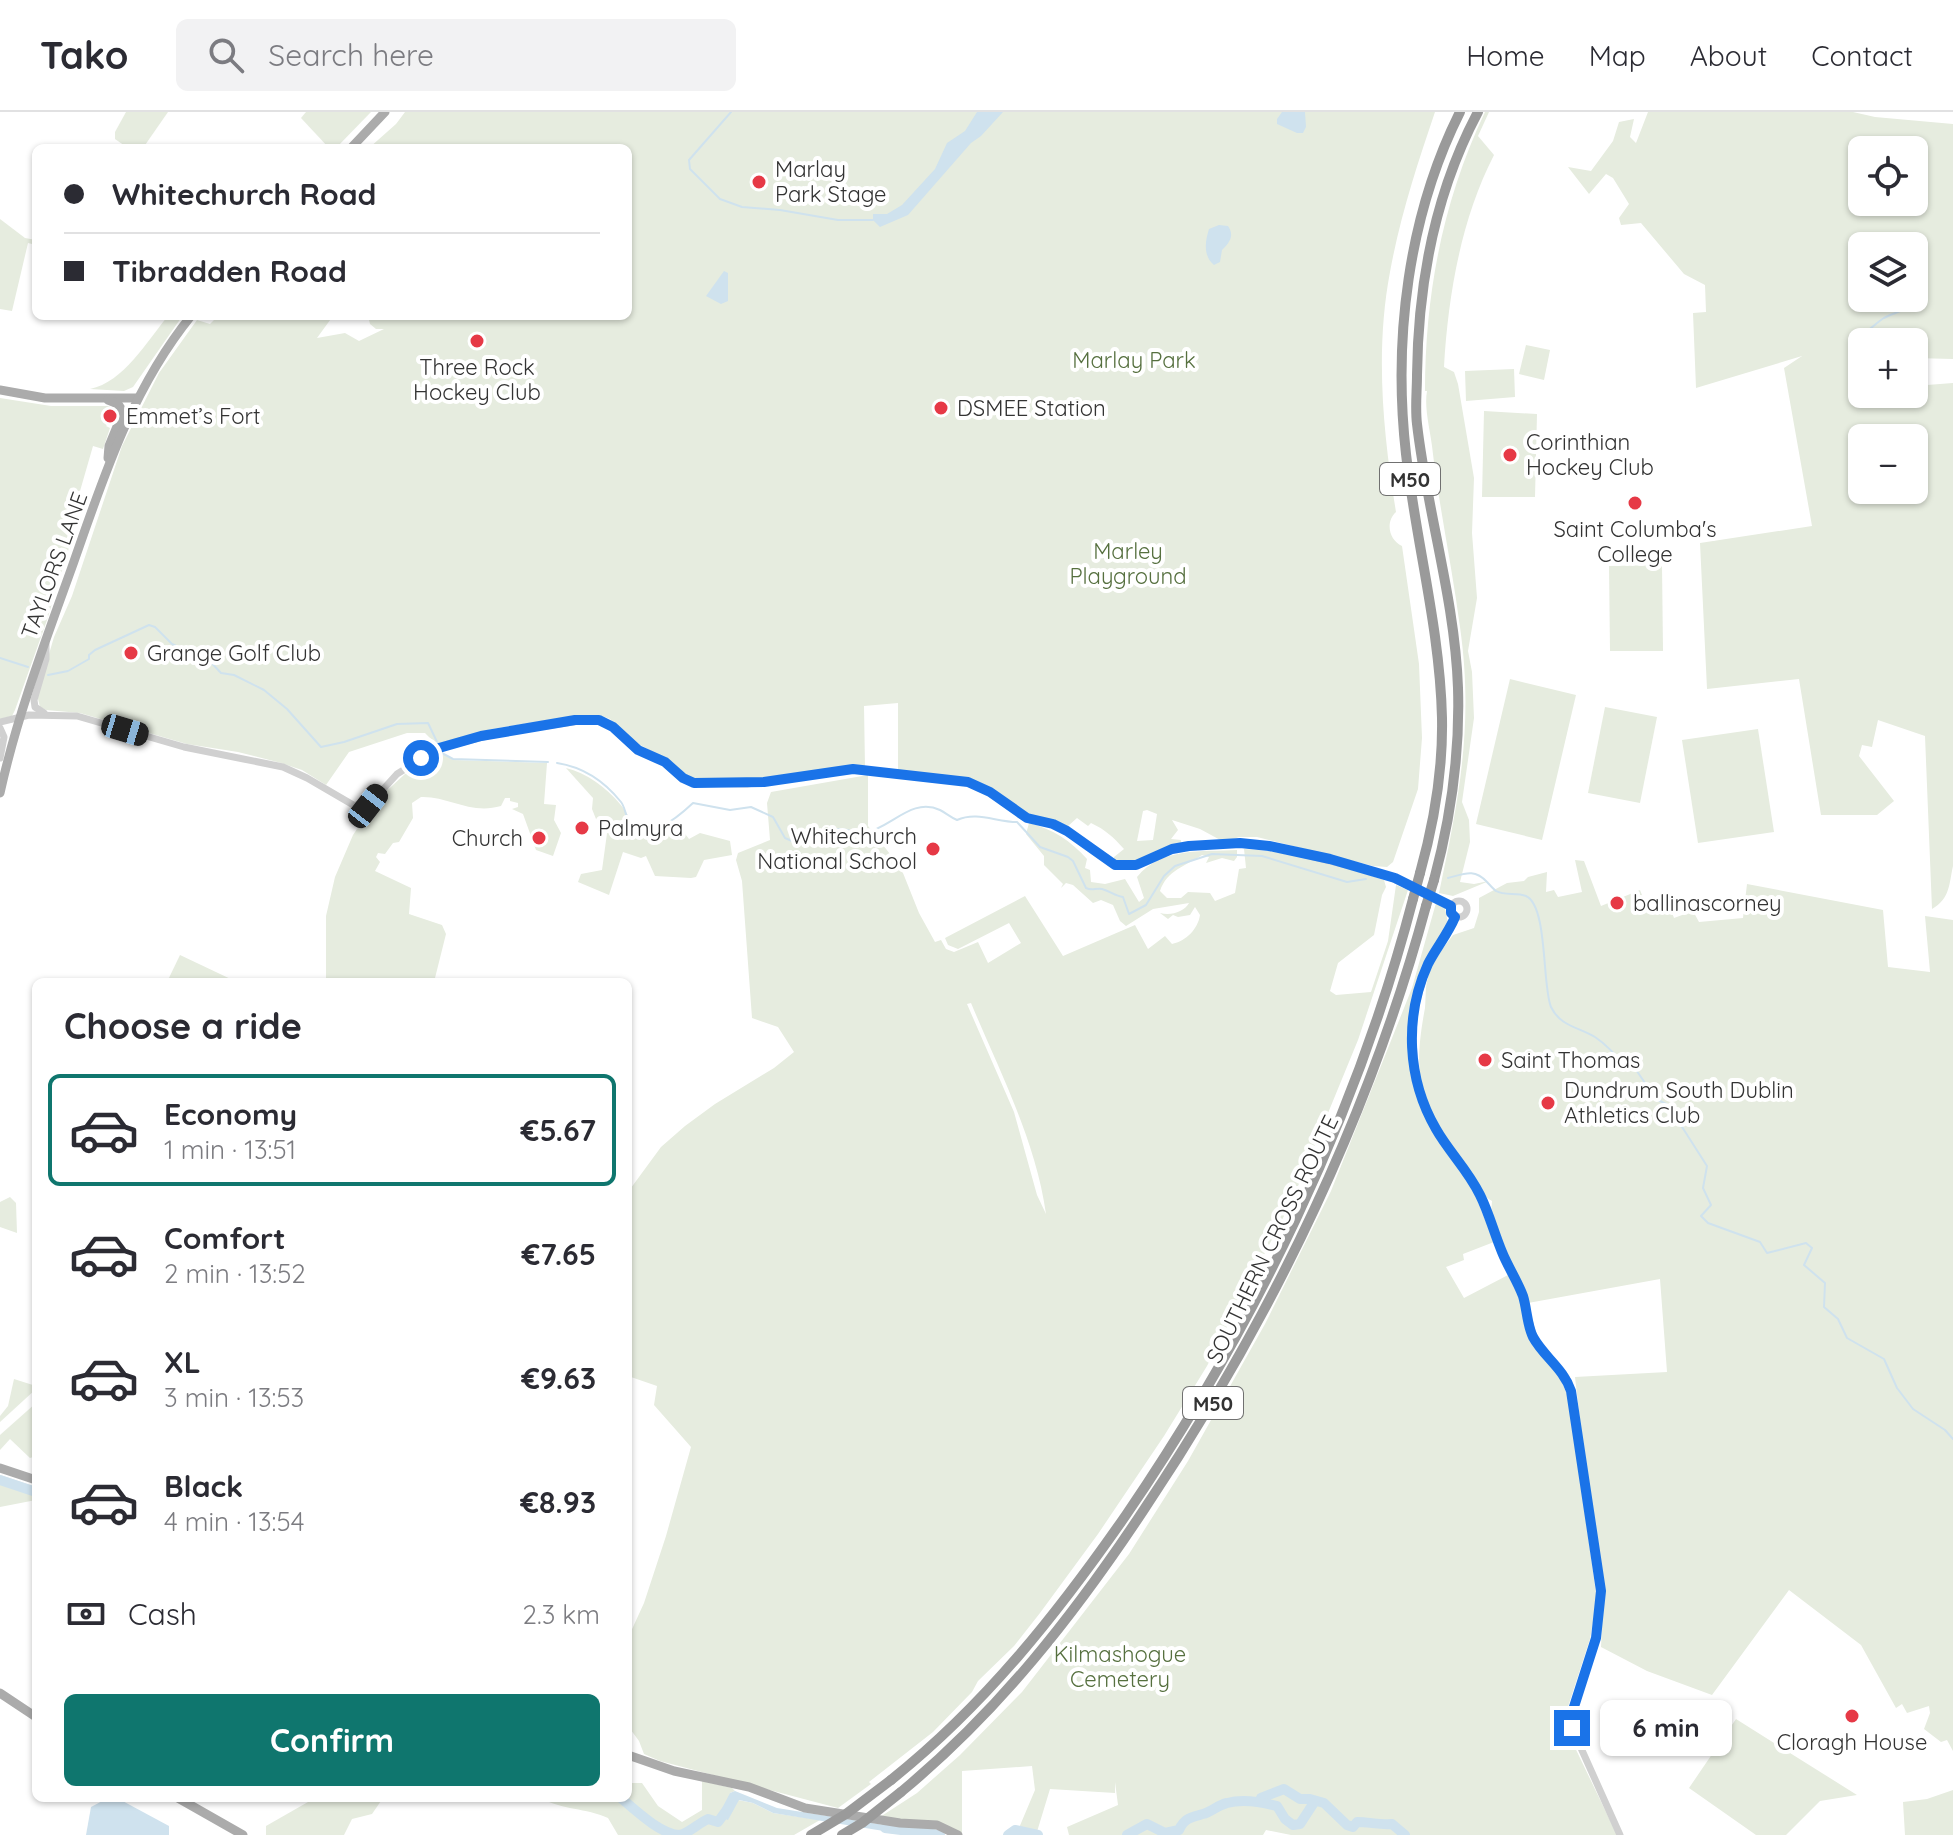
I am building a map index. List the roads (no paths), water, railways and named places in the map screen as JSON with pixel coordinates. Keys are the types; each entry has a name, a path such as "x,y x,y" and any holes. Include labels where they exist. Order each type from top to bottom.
{"highway":[{"name":"SOUTHERN CROSS ROUTE","path":"811,1835 846,1814 891,1780 961,1720 1033,1640 1122,1521 1201,1397 1271,1267 1325,1152 1376,1021 1420,873 1437,793 1442,719 1430,600 1406,455 1401,369 1403,330 1415,247 1426,200 1460,112"},
{"name":"SOUTHERN CROSS ROUTE","path":"842,1835 901,1792 967,1734 1051,1640 1116,1553 1216,1398 1281,1277 1327,1180 1378,1056 1448,829 1458,686 1416,421 1417,324 1440,205 1465,136 1478,112"}],"main road":[{"path":"355,144 385,112"},
{"name":"TAYLORS LANE","path":"0,793 19,716 106,473 136,398 158,360 188,320"},
{"path":"0,390 45,398 136,398"},
{"path":"100,399 116,403 123,412 109,446 106,473"},
{"path":"0,1468 32,1479"},
{"path":"0,1693 32,1714"},
{"path":"632,1756 674,1771 749,1787 805,1808 900,1823 937,1825 958,1835"},
{"path":"185,1802 243,1835"}],"street":[{"path":"45,643 46,659 34,700 38,711 46,714"},
{"path":"0,722 19,716 77,716 184,747 283,767 355,806"},
{"path":"368,806 397,774 439,748 499,733 575,720 599,720 613,727 638,750 665,762 683,778 694,783 747,784 853,769 968,782 990,792 1027,818 1067,831 1115,865 1136,865 1172,849 1189,846 1240,843 1269,846 1330,859 1395,878 1451,906"},
{"path":"0,728 4,737 0,758"},
{"path":"355,806 361,803 368,806"},
{"path":"355,806 354,814 362,820 370,813 368,806"},
{"path":"1451,906 1457,901 1466,905 1464,916 1455,917"},
{"path":"1451,906 1455,917"},
{"path":"1455,917 1427,966 1417,998 1412,1037 1416,1079 1436,1130 1468,1173 1482,1198 1501,1251 1522,1294 1531,1334 1566,1377 1571,1391 1601,1591 1596,1638 1572,1713 1572,1728 1620,1835"}],"water":[{"path":"977,112 1003,112 971,143 908,215 880,227 873,220 873,214 887,214 902,205 935,169 947,143 965,131"},
{"path":"1282,112 1305,112 1306,127 1303,133 1277,124"},
{"path":"1228,226 1231,236 1222,250 1220,262 1214,265 1208,257 1206,243 1209,229"},
{"path":"724,271 728,273 728,301 721,304 706,296"},
{"path":"735,1791 777,1808 897,1827 896,1833 773,1813 739,1800 728,1820 718,1816 730,1793"},
{"path":"100,1802 124,1802 169,1826 169,1835 86,1835 91,1807"}],"waterway":[{"path":"731,112 689,160 690,169 720,199 742,207 838,220 873,220"},
{"path":"1870,328 1898,312"},
{"path":"48,675 68,671 89,659 95,650 149,625 172,644 187,651 197,651 221,673 234,675 264,690 287,709 321,747 397,724 428,723 439,746"},
{"path":"0,658 28,667"},
{"path":"440,752 453,759 548,762"},
{"path":"557,763 576,768 601,782 621,802 628,819 644,829 662,826 693,803 730,810 751,807 773,817 785,838 792,841 834,829 865,833 920,807 940,810 957,820 979,817 1017,822 1040,847 1073,861 1086,888 1102,889 1123,897 1129,914 1146,905 1164,876 1175,866 1212,854 1262,856 1347,882 1366,879"},
{"path":"1448,878 1478,875 1496,891 1526,896 1533,903 1541,930 1551,1007 1564,1022 1604,1043 1626,1067"},
{"path":"1632,1064 1656,1099 1668,1105 1707,1166 1703,1188 1711,1205 1701,1216 1708,1223 1760,1242 1767,1253 1806,1243 1812,1248 1804,1265 1825,1283 1824,1307 1838,1319 1847,1338 1884,1359 1897,1388 1913,1409 1953,1439"},
{"path":"0,1480 32,1491"},
{"path":"1260,1802 1261,1798 1284,1789 1300,1799 1324,1803 1347,1825 1353,1827 1357,1822 1392,1824 1405,1835"},
{"path":"1127,1835 1147,1824 1165,1833 1179,1830 1189,1819 1239,1801 1277,1806 1285,1819 1293,1825 1300,1824 1315,1801"},
{"path":"625,1802 656,1826 680,1835 708,1819 718,1822 729,1807"},
{"path":"885,1828 940,1835"},
{"path":"1008,1835 1015,1830 1038,1835"}],"place":[{"name":"Marlay Park Stage","path":"759,182"},
{"name":"Three Rock Hockey Club","path":"477,341"},
{"name":"DSMEE Station","path":"941,408"},
{"name":"Emmet’s Fort","path":"110,416"},
{"name":"Corinthian Hockey Club","path":"1510,455"},
{"name":"Saint Columba's College","path":"1635,503"},
{"name":"Grange Golf Club","path":"131,653"},
{"name":"Palmyra","path":"582,828"},
{"name":"Church","path":"539,838"},
{"name":"Whitechurch National School","path":"933,849"},
{"name":"ballinascorney","path":"1617,903"},
{"name":"Saint Thomas","path":"1485,1060"},
{"name":"Dundrum South Dublin Athletics Club","path":"1548,1103"},
{"name":"Cloragh House","path":"1852,1716"}],"park label":[{"name":"Marlay Park","path":"1134,360"},
{"name":"Marley Playground","path":"1128,564"},
{"name":"Kilmashogue Cemetery","path":"1120,1666"}]}
